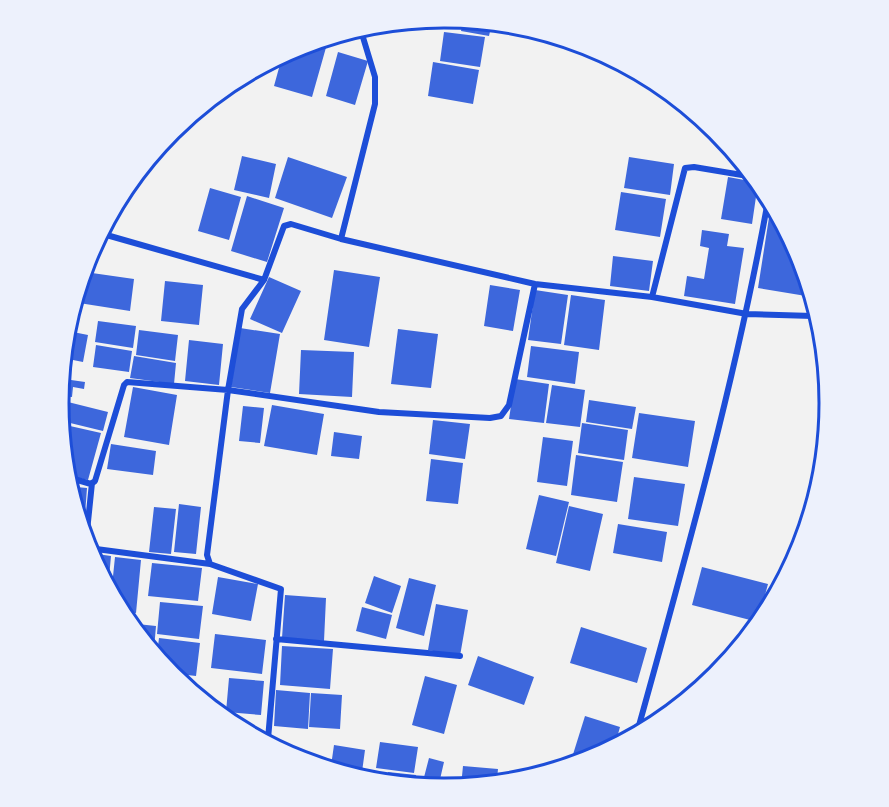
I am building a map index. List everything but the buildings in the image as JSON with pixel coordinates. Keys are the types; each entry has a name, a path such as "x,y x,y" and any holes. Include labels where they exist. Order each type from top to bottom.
{"street":[{"path":"341,239 375,104 375,77 363,38"},
{"path":"652,297 685,168 694,166 742,175"},
{"path":"640,723 747,314 766,211"},
{"path":"210,564 207,555 228,390 242,309 264,280 286,225 535,284 652,297 747,314 809,316"},
{"path":"109,236 264,280"},
{"path":"88,521 92,483 124,385 127,382 228,390 379,412 490,418 501,416 508,405 535,284"},
{"path":"78,480 92,483"},
{"path":"99,549 210,564 281,589 268,734"},
{"path":"276,639 460,656"}]}
